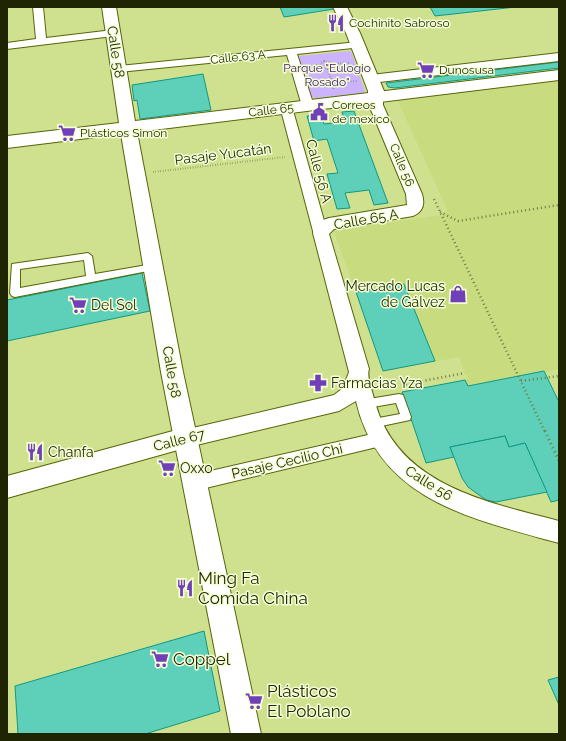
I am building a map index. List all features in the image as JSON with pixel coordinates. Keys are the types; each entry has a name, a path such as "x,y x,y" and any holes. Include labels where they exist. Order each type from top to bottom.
{"main road":[{"name":"Calle 58","path":"109,7 128,128 184,439 246,734"},
{"name":"Calle 56","path":"340,7 358,45 366,80 376,91 376,97"},
{"name":"Calle 65","path":"7,142 559,75"},
{"name":"Calle 67","path":"7,486 184,439"}],"street":[{"path":"38,7 41,42"},
{"path":"7,46 113,33"},
{"name":"Calle 63 A","path":"118,69 358,45"},
{"path":"291,52 308,106"},
{"path":"366,80 559,57"},
{"name":"Calle 56","path":"376,97 376,105 414,194 416,204 411,211"},
{"name":"Calle 56 A","path":"288,114 321,232"},
{"name":"Calle 65 A","path":"321,232 329,224 337,222 411,211"},
{"name":"Calle 56","path":"321,232 360,369 358,399 376,431 405,469 445,496 478,509 559,532"},
{"name":"Calle 67","path":"184,439 339,402 358,399"},
{"name":"Pasaje Cecilio Chi","path":"193,483 376,431"}],"lane":[{"path":"90,279 88,256 15,266 15,293 45,288 153,267"},
{"path":"358,399 399,398 406,417 376,431"}],"path":[{"path":"304,67 320,65 324,61 333,64 354,62"},
{"path":"320,65 323,68 328,69 333,67 333,64"},
{"path":"328,69 336,95"},
{"path":"309,85 366,80"},
{"name":"Pasaje Yucatán","path":"149,172 299,155"},
{"path":"434,199 559,461"},
{"path":"440,212 458,221 559,205"},
{"path":"397,386 465,373"},
{"path":"521,381 559,376"}],"shaded area":[{"name":"Mercado Lucas de Gálvez","path":"559,79 559,369 544,372 551,502 547,493 491,502 476,494 468,487 462,478 454,457 426,463 402,392 468,379 459,357 383,371 334,231 441,215 447,209 398,101 401,97"}],"green space":[{"name":"Parque \"Eulogio Rosado\"","path":"351,51 365,91 363,93 315,98 310,96 299,56"}],"building":[{"path":"280,7 333,7 334,9 284,17"},
{"path":"430,7 516,7 435,16"},
{"path":"559,62 559,68 395,88 388,87 386,83"},
{"path":"203,74 211,110 140,119 137,100 134,101 132,85"},
{"path":"354,111 388,203 374,205 369,190 345,193 350,208 337,209 327,174 338,173 327,139 314,141 307,116 321,115 324,124 345,122 342,112"},
{"name":"Del Sol","path":"142,273 150,311 7,341 7,300"},
{"path":"404,284 435,361 383,371 356,292"},
{"path":"544,371 559,402 559,500 551,502 525,443 509,447 505,436 450,447 454,457 426,463 402,392 465,380 468,386"},
{"path":"505,436 509,447 525,443 547,492 496,502 486,500 468,487 462,478 450,447"},
{"name":"Coppel","path":"204,631 220,711 145,734 18,734 15,686"},
{"path":"559,677 559,705 548,680"}],"place":[{"name":"Cochinito Sabroso","path":"336,23"},
{"name":"Dunosusa","path":"426,70"},
{"name":"Correos de mexico","path":"319,112"},
{"name":"Plásticos Simon","path":"67,133"},
{"name":"Mercado Lucas de Gálvez","path":"458,294"},
{"name":"Del Sol","path":"78,305"},
{"name":"Farmacias Yza","path":"318,383"},
{"name":"Chanfa","path":"35,452"},
{"name":"Oxxo","path":"167,468"},
{"name":"Ming Fa Comida China","path":"185,588"},
{"name":"Coppel","path":"160,659"},
{"name":"Plásticos El Poblano","path":"254,701"}]}
